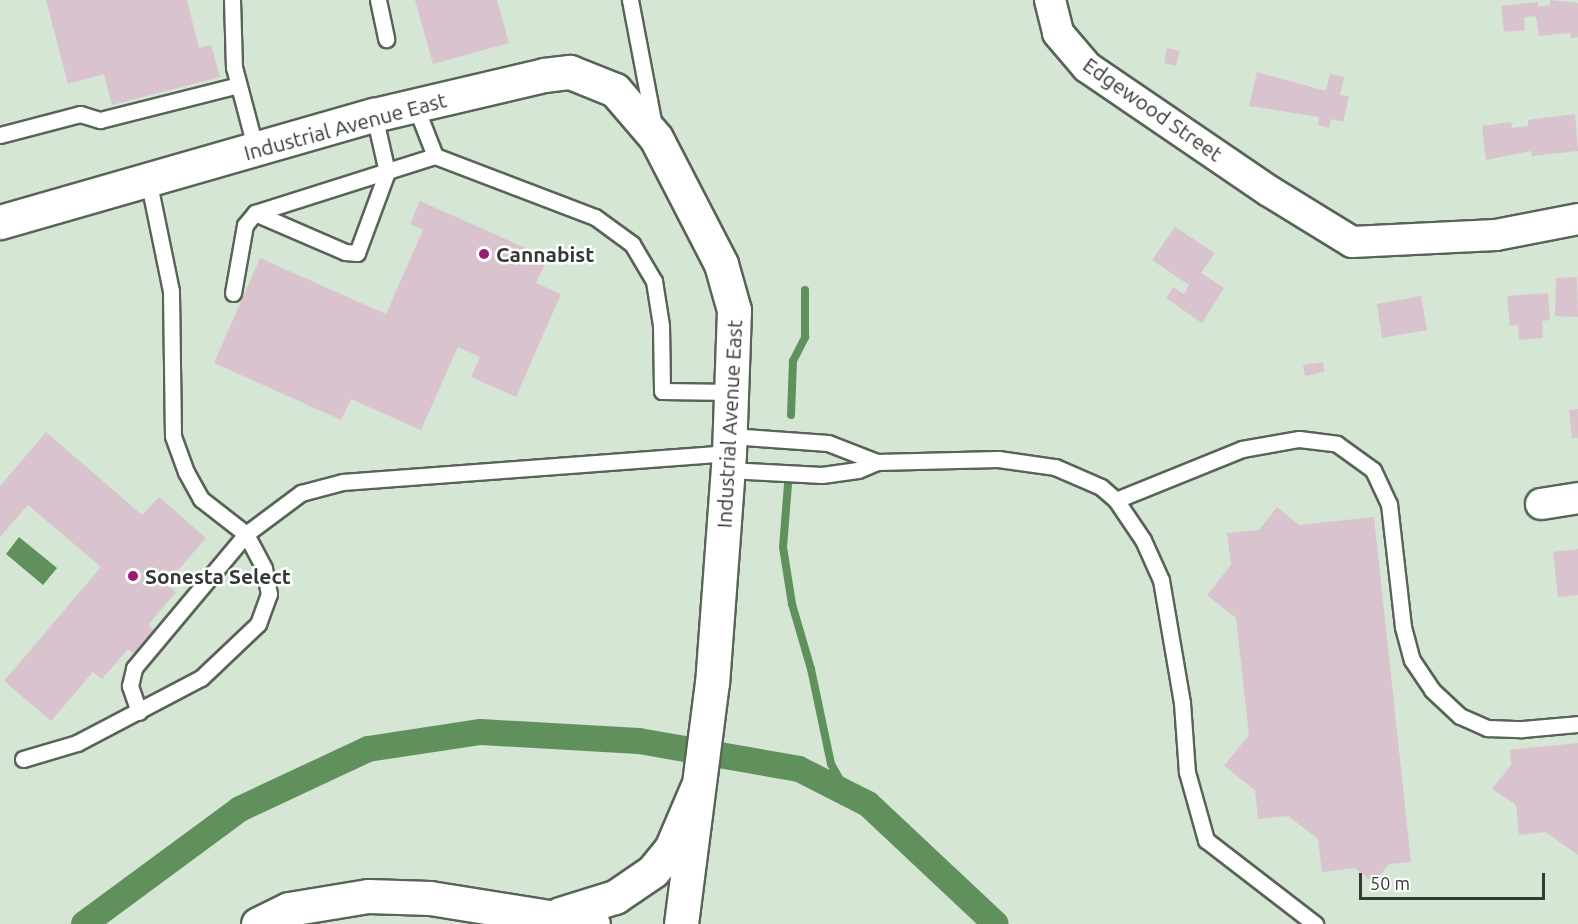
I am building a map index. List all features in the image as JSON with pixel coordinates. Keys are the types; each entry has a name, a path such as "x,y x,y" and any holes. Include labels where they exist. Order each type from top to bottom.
{"main road":[{"name":"Industrial Avenue East","path":"0,222 415,105 570,72 615,90 656,138 730,288 735,336 712,682 681,924"},
{"path":"546,915 595,906 647,876 671,849 697,788"},
{"path":"258,924 297,907 368,896 430,898 593,924"}],"street":[{"name":"Edgewood Street","path":"1050,0 1058,33 1087,67 1281,198 1353,242 1496,235 1578,219"},
{"path":"1541,504 1578,498"}],"lane":[{"path":"232,0 238,85 256,150"},
{"path":"378,0 386,39"},
{"path":"630,0 656,138"},
{"path":"0,135 80,114 100,120 238,85"},
{"path":"415,105 435,156"},
{"path":"255,213 345,252 357,253 387,172 374,115"},
{"path":"233,293 245,225 255,213 435,156 595,217 632,244 654,281 662,325 663,392 732,392"},
{"path":"23,759 77,743 201,678 258,624 269,594 264,568 246,534 201,499 186,472 173,436 171,291 148,179"},
{"path":"1116,500 1242,449 1299,439 1337,444 1373,470 1389,504 1403,627 1412,660 1432,690 1460,716 1487,728 1522,729 1578,724"},
{"path":"139,712 130,686 134,668 246,534 301,493 343,482 729,453 828,443 877,462 1026,461 1080,475 1116,500 1143,540 1161,580 1181,692 1187,772 1206,840 1315,924"},
{"path":"729,453 822,475 858,470 877,462"}],"shaded area":[{"path":"19,537 57,568 43,585 6,554"}],"building":[{"path":"46,0 187,0 199,48 211,45 220,77 112,105 104,74 68,84"},
{"path":"415,0 497,0 509,43 433,64"},
{"path":"1550,0 1578,3 1578,37 1571,38 1570,33 1539,36 1536,16 1524,17 1525,30 1504,32 1501,6 1538,2 1538,7 1550,5"},
{"path":"1167,48 1180,51 1176,66 1164,63"},
{"path":"1257,72 1326,91 1330,74 1344,77 1340,95 1349,96 1343,122 1331,119 1329,128 1318,125 1319,117 1249,106"},
{"path":"1575,114 1578,151 1532,156 1531,151 1486,160 1482,126 1511,122 1512,128 1528,126 1528,120"},
{"path":"420,201 548,258 536,283 561,294 516,397 471,377 480,357 458,347 421,430 351,399 341,420 214,363 260,258 386,314 423,230 410,224"},
{"path":"1175,227 1215,253 1201,273 1224,288 1202,323 1166,298 1173,287 1184,294 1189,285 1152,260"},
{"path":"1577,277 1578,317 1555,316 1556,278"},
{"path":"1548,293 1550,320 1542,321 1543,338 1519,340 1518,325 1510,326 1507,296"},
{"path":"1421,296 1427,330 1382,338 1377,304"},
{"path":"1323,362 1324,372 1305,376 1303,365"},
{"path":"1578,409 1578,438 1572,438 1569,410"},
{"name":"Sonesta Select","path":"46,432 142,515 159,497 206,538 166,584 176,592 148,625 169,643 149,667 128,649 102,679 93,672 51,721 4,681 101,567 28,505 0,537 0,486"},
{"path":"1277,507 1299,525 1374,517 1411,862 1389,864 1374,883 1355,868 1322,872 1318,839 1288,816 1258,819 1255,790 1224,766 1249,735 1236,618 1207,595 1231,565 1227,533 1259,530"},
{"path":"1578,549 1578,595 1558,597 1553,552"},
{"path":"1578,743 1578,855 1546,832 1519,835 1516,805 1492,789 1511,765 1510,750"}],"waterway":[{"path":"791,415 793,361 805,337 805,290"},
{"path":"788,484 783,547 792,604 811,669 831,764 848,794"},
{"path":"84,924 240,809 368,749 481,732 639,741 799,769 868,804 996,924"}],"place":[{"name":"Cannabist","path":"484,254"},
{"name":"Sonesta Select","path":"133,576"}]}
